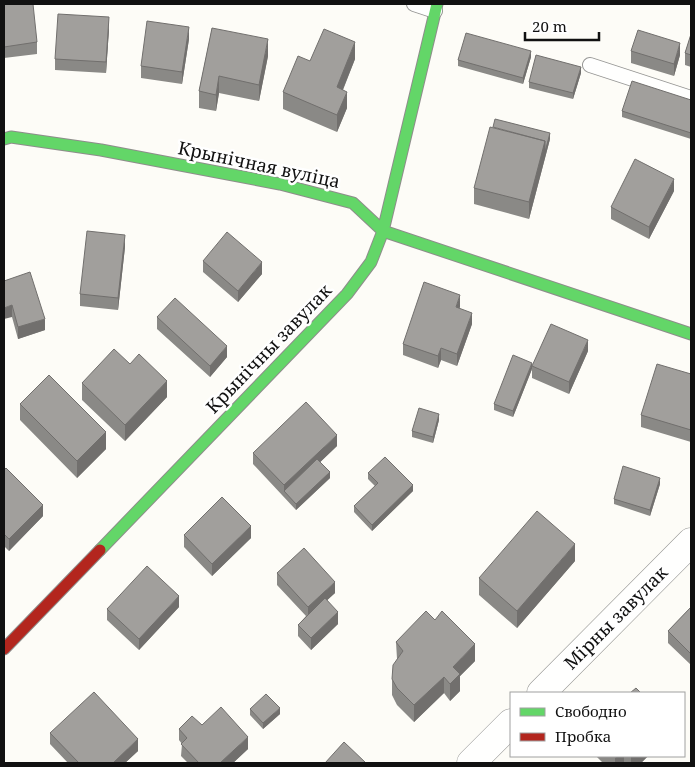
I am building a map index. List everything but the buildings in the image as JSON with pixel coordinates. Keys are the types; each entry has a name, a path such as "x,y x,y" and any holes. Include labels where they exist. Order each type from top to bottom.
{"street":[{"name":"Крынічны завулак","path":"4,648 347,294 371,262 384,232 436,7"},
{"name":"Крынічная вуліца","path":"4,139 12,137 101,150 280,184 353,203 384,232 691,334"},
{"name":"Мірны завулак","path":"542,692 691,542"},
{"path":"471,763 510,724"}],"lane":[{"path":"414,4 436,7"},
{"path":"590,65 691,98"}],"traffic: fast":[{"path":"100,550 347,294 371,262 383,231 437,4"},
{"path":"4,139 11,137 101,150 280,184 353,203 383,231 691,334"}],"traffic: jam":[{"path":"4,649 100,550"}]}
